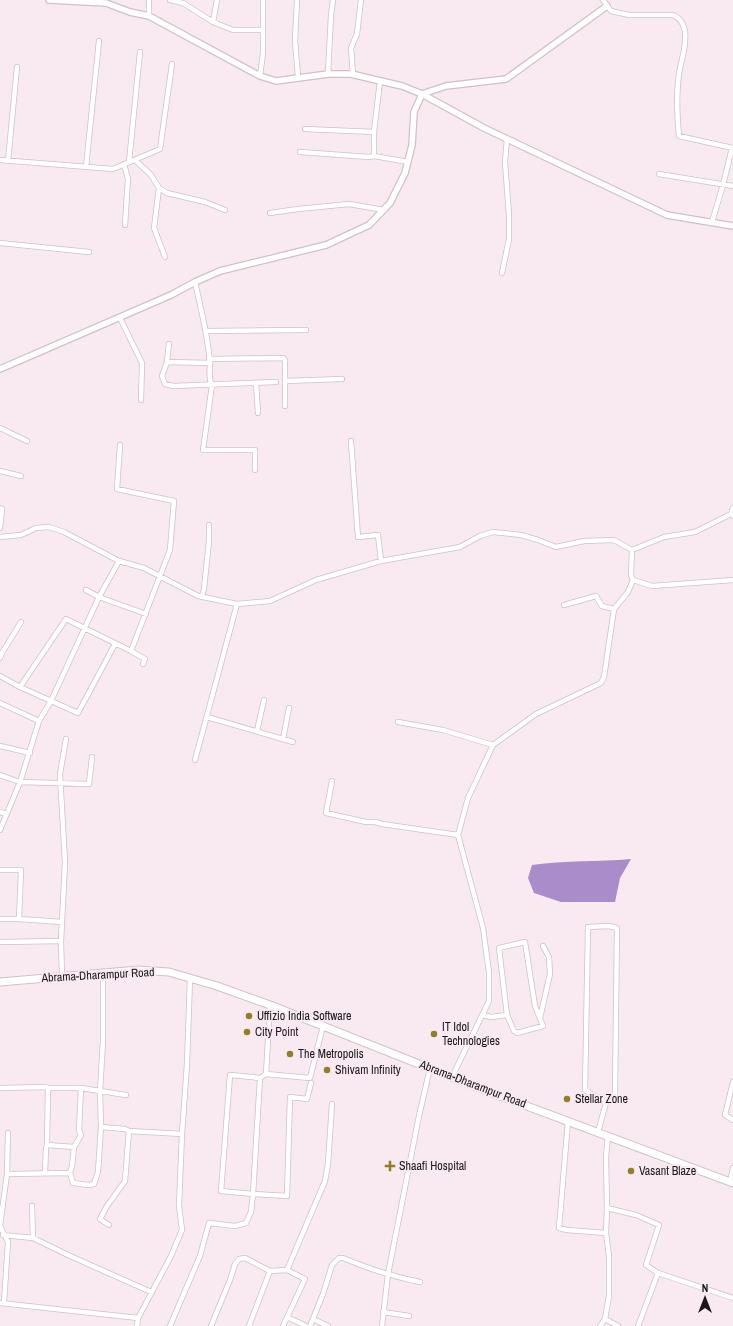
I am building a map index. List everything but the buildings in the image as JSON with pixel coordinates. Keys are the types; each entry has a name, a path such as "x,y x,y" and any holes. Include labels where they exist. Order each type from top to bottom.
{"main road":[{"name":"Abrama-Dharampur Road","path":"0,982 138,970 169,972 217,986 270,1005 452,1077 732,1182"}],"street":[{"path":"49,0 106,2 130,12 149,16 260,76 276,81 328,74 353,75 402,86 422,94 484,128 667,215 733,226"},
{"path":"149,0 149,16"},
{"path":"170,0 183,1 213,22 233,30 263,30"},
{"path":"213,22 217,0"},
{"path":"260,76 263,53 263,0"},
{"path":"297,0 295,41 298,77"},
{"path":"328,74 330,15 333,0"},
{"path":"353,75 351,48 357,34 361,0"},
{"path":"603,0 611,11 629,15 673,15 682,21 685,33 684,51 679,74 677,112 679,136 732,148 712,222"},
{"path":"0,369 120,318 220,271 326,245 369,225 390,203 405,172 412,145 414,112 422,94 446,86 506,79 607,6"},
{"path":"86,167 100,41"},
{"path":"125,225 128,179 127,163 140,52"},
{"path":"0,160 113,169 160,149 172,64"},
{"path":"8,161 17,67"},
{"path":"374,156 374,132 380,81"},
{"path":"305,128 374,132"},
{"path":"502,273 509,239 509,215 505,162 507,139"},
{"path":"300,152 369,157 374,156 408,162"},
{"path":"136,160 151,175 159,188 167,193 205,202 225,210"},
{"path":"659,174 733,186"},
{"path":"159,188 154,228 165,257"},
{"path":"270,213 349,204 384,210"},
{"path":"0,243 89,252"},
{"path":"195,282 206,331 210,381 212,385 203,450 255,450 255,470"},
{"path":"120,318 142,363 141,400"},
{"path":"206,331 306,330"},
{"path":"169,344 167,362 162,376 165,384 173,386 276,382"},
{"path":"167,362 283,358 285,360 285,406"},
{"path":"285,381 342,380"},
{"path":"256,383 258,413"},
{"path":"0,428 27,440"},
{"path":"351,441 358,537 378,535 381,562"},
{"path":"120,445 117,489 174,501 170,550 131,651"},
{"path":"0,471 21,476"},
{"path":"0,508 2,509 0,528"},
{"path":"632,550 664,537 695,532 732,515 733,508"},
{"path":"202,596 204,589 209,525"},
{"path":"0,537 21,535 36,528 49,527 64,532 119,561 144,568 198,596 237,604 270,601 316,580 381,562 460,547 480,536 493,532 521,535 556,547 584,541 614,540 632,550"},
{"path":"452,1077 489,1001 489,972 484,935 458,835 468,798 493,745 536,714 601,683 604,677 614,608 628,592 632,580 632,550"},
{"path":"0,830 20,782 39,721 51,701 84,629 119,561"},
{"path":"632,580 652,586 733,580"},
{"path":"86,590 100,597 146,614"},
{"path":"564,605 596,596 602,606 614,608"},
{"path":"195,760 237,604"},
{"path":"20,687 66,619 145,659 143,664"},
{"path":"0,658 21,622"},
{"path":"0,676 20,687 78,713 115,644"},
{"path":"257,731 264,700"},
{"path":"0,703 39,721"},
{"path":"283,739 289,708"},
{"path":"207,717 293,742"},
{"path":"398,722 443,730 493,745"},
{"path":"62,976 61,941 65,863 62,783 60,774 66,739"},
{"path":"0,746 30,753"},
{"path":"0,775 20,782 88,784 92,757"},
{"path":"332,781 326,813 366,822 375,822 458,835"},
{"path":"0,812 6,814"},
{"path":"0,870 21,870 19,919"},
{"path":"0,920 19,919 62,922"},
{"path":"598,1132 606,1103 615,1094 617,928 609,926 595,926 588,927 585,1090 606,1103"},
{"path":"0,942 61,941"},
{"path":"525,942 536,1006 543,1026 517,1033 514,1031 507,1016 499,948 525,942"},
{"path":"540,1018 550,974 549,957 543,946"},
{"path":"81,1088 79,1130 81,1135 74,1147 70,1173 73,1183 88,1185 94,1184 98,1172 103,1041 103,973"},
{"path":"137,1326 138,1318 171,1256 182,1230 179,1205 190,978"},
{"path":"266,1074 270,1005"},
{"path":"482,1015 491,1017 507,1016"},
{"path":"311,1083 307,1099 290,1097 286,1196 221,1191 230,1075 260,1078 266,1074 310,1078 323,1026"},
{"path":"382,1326 388,1274 430,1068"},
{"path":"170,1326 200,1256 209,1223 235,1226 246,1223 251,1212 260,1078"},
{"path":"733,1082 725,1115 733,1120"},
{"path":"0,1088 45,1086 48,1088 81,1088 126,1096"},
{"path":"45,1173 48,1088"},
{"path":"287,1270 325,1181 328,1164 332,1104"},
{"path":"568,1121 559,1228 606,1233"},
{"path":"100,1127 125,1129 129,1131 182,1134"},
{"path":"109,1225 100,1220 107,1206 125,1181 129,1131"},
{"path":"8,1133 7,1174 0,1226 2,1235 8,1242 2,1303 138,1318"},
{"path":"600,1326 605,1319 609,1296 609,1256 606,1233 606,1157 608,1135"},
{"path":"47,1145 74,1147"},
{"path":"732,1182 733,1168"},
{"path":"7,1174 70,1173"},
{"path":"32,1206 33,1238"},
{"path":"607,1208 636,1215 659,1226 646,1265 658,1273 733,1298"},
{"path":"2,1235 33,1238 151,1292"},
{"path":"211,1326 235,1264 239,1259 245,1258 270,1271 287,1270 305,1278 283,1326"},
{"path":"310,1326 323,1294 332,1265 340,1258 396,1278 420,1282"},
{"path":"249,1326 270,1271"},
{"path":"638,1326 658,1273"},
{"path":"383,1312 409,1316"},
{"path":"287,1317 306,1326"},
{"path":"313,1319 328,1326"},
{"path":"605,1319 618,1326"}],"shaded area":[{"path":"631,859 620,878 615,902 561,902 534,893 528,878 532,865 557,862"}],"place":[{"name":"Uffizio India Software","path":"249,1016"},
{"name":"City Point","path":"247,1032"},
{"name":"IT Idol Technologies","path":"434,1034"},
{"name":"The Metropolis","path":"290,1054"},
{"name":"Shivam Infinity","path":"327,1070"},
{"name":"Stellar Zone","path":"567,1099"},
{"name":"Shaafi Hospital","path":"390,1166"},
{"name":"Vasant Blaze","path":"631,1171"}]}
